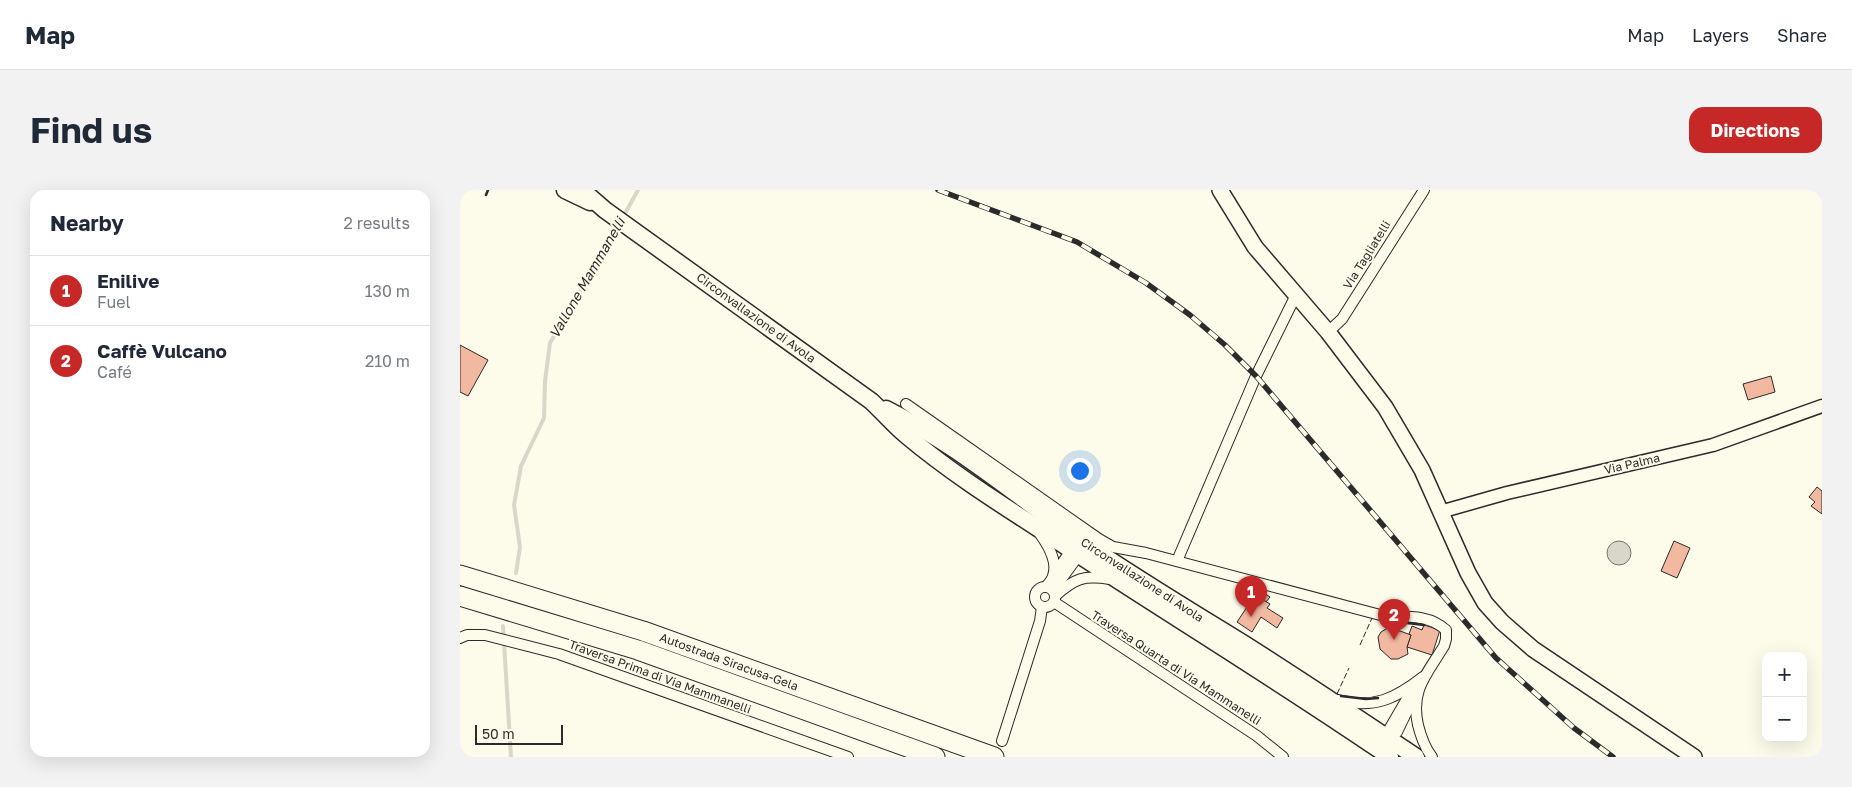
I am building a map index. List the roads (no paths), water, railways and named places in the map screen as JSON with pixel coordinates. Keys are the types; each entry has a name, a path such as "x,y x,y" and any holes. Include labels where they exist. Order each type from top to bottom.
{"highway":[{"name":"Autostrada Siracusa-Gela","path":"460,575 643,631 998,749"},
{"name":"Autostrada Siracusa-Gela","path":"460,596 638,650 935,757"}],"main road":[{"path":"565,190 605,210"},
{"path":"582,190 605,210"},
{"path":"1220,190 1255,247 1328,332 1385,407 1422,470 1468,573 1485,603 1502,622 1534,649 1694,757"},
{"name":"Circonvallazione di Avola","path":"605,210 871,401 905,434 946,466 1035,527 1078,547 1324,696 1416,757"},
{"name":"Circonvallazione di Avola","path":"871,401 912,422 952,448 1078,547 1116,580 1282,684 1390,757"}],"street":[{"name":"Via Tagliatelli","path":"1328,332 1342,319 1424,190"},
{"path":"1177,561 1256,376 1296,295"},
{"path":"906,404 1113,547 1177,561 1384,616 1422,617 1438,622 1446,630 1444,646 1417,687 1397,732 1388,738 1371,744"},
{"name":"Via Palma","path":"1440,512 1506,493 1713,445 1822,406"},
{"path":"1035,527 1047,544 1053,562 1052,594 1049,607 1042,607 1036,602 1035,594 1039,588 1052,594"},
{"path":"1053,576 1078,547"},
{"path":"1052,594 1078,547"},
{"path":"1052,594 1079,578 1092,576 1116,580"},
{"name":"Traversa Quarta di Via Mammanelli","path":"1052,594 1257,736 1283,757"},
{"path":"998,749 1040,621 1042,607"},
{"name":"Traversa Prima di Via Mammanelli","path":"460,638 466,635 485,635 560,654 848,757"},
{"path":"1324,696 1360,704 1378,702 1417,687"},
{"path":"1417,687 1415,703 1421,737 1432,757"},
{"path":"1388,738 1390,757"}],"waterway":[{"name":"Vallone Mammanelli","path":"623,217 638,190"},
{"name":"Vallone Mammanelli","path":"516,573 520,547 514,505 521,466 544,418 545,381 550,343 618,225"},
{"name":"Vallone Mammanelli","path":"503,626 511,757"}],"railway":[{"path":"938,190 1077,242 1146,283 1190,315 1225,345 1256,376 1496,658 1574,728 1613,757"}],"place":[{"name":"Enilive","path":"1251,617"},
{"name":"Caffè Vulcano","path":"1394,640"}]}
